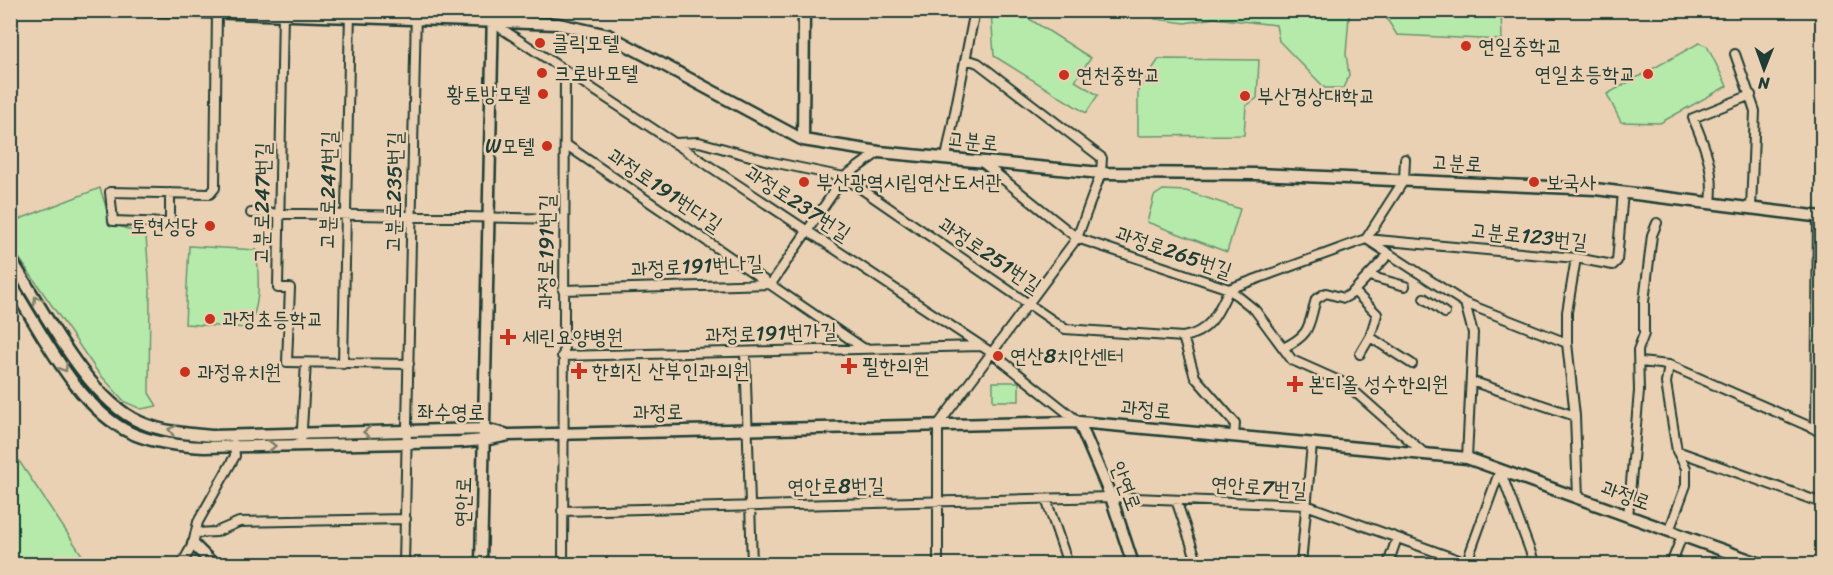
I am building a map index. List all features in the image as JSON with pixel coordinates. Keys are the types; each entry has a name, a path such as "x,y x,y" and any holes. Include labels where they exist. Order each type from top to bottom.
{"main road":[{"name":"고분로","path":"146,10 416,15 492,22 558,24 608,35 803,140 879,152 1101,173 1257,174 1623,192 1820,216"},
{"path":"484,440 493,10"},
{"path":"803,140 804,10"},
{"name":"좌수영로","path":"10,258 87,378 109,400 140,422 187,434 234,441 302,445 484,429 508,435"},
{"name":"좌수영로","path":"10,283 77,388 101,412 132,433 178,446 302,434 484,440 508,435"},
{"name":"과정로","path":"508,435 1078,422 1467,458 1761,564"},
{"name":"안연로","path":"1078,422 1111,497 1133,564"},
{"name":"연안로","path":"481,564 484,440"},
{"path":"195,539 213,564"}],"street":[{"path":"905,10 975,11 946,158"},
{"path":"170,193 170,223 113,221 110,192 170,193 210,194 215,188 217,12"},
{"name":"고분로247번길","path":"283,13 278,288 290,288 287,362 306,363"},
{"name":"고분로241번길","path":"343,364 350,14"},
{"name":"고분로235번길","path":"404,564 416,15"},
{"name":"과정로237번길","path":"492,22 992,353 1078,422"},
{"path":"1735,54 1755,111 1751,208"},
{"path":"938,564 938,425 1077,238 1101,173 1102,158 978,63 966,59"},
{"name":"과정로191번길","path":"562,564 565,70"},
{"path":"1711,203 1713,189 1709,158 1693,118 1751,95"},
{"name":"과정로251번길","path":"675,143 699,142 772,162 844,177 1065,329 1183,337"},
{"name":"과정로191번다길","path":"565,144 864,348"},
{"name":"과정로191번나길","path":"563,290 771,284 844,177 879,152"},
{"path":"1234,437 1235,423 1196,377 1183,337 1203,331 1212,323 1229,289 1366,239 1404,180 1405,159"},
{"name":"과정로265번길","path":"983,162 1077,238 1229,289 1255,310 1292,360 1346,384 1425,454"},
{"name":"고분로123번길","path":"1366,239 1576,258 1613,265 1617,261 1623,192"},
{"path":"251,213 564,219"},
{"path":"1640,362 1669,365 1819,431 1820,216"},
{"path":"1628,517 1640,362 1638,350 1644,334 1644,302 1652,235 1657,223"},
{"path":"1366,239 1465,303 1567,343"},
{"path":"1283,348 1301,340 1314,314 1316,299 1326,293 1344,298 1354,291 1389,254"},
{"path":"1576,258 1567,312 1567,343 1575,416 1578,498"},
{"path":"1369,276 1405,286"},
{"path":"1354,291 1377,314 1370,337 1360,354"},
{"path":"1424,298 1445,313"},
{"path":"1465,303 1473,333 1467,458"},
{"path":"1370,337 1412,364"},
{"name":"과정로191번가길","path":"562,356 981,346"},
{"path":"745,352 752,564"},
{"path":"302,445 306,363 409,364"},
{"path":"1669,365 1666,383 1677,451 1686,468 1686,485 1669,531"},
{"path":"1471,381 1575,416"},
{"path":"182,564 195,539 198,522 235,456 234,441"},
{"path":"1301,564 1312,444"},
{"path":"1677,451 1822,503"},
{"path":"1467,564 1500,471"},
{"path":"1500,471 1535,564"},
{"name":"연안로8번길","path":"562,511 1111,497"},
{"name":"연안로7번길","path":"1111,497 1306,505 1467,564"},
{"path":"1046,499 1068,564 1048,564"},
{"path":"1176,500 1198,564"},
{"path":"195,539 238,522 406,519"},
{"path":"1671,564 1682,536"},
{"path":"1388,564 1397,538"}],"green space":[{"path":"1158,10 1351,11 1346,54 1349,75 1343,88 1325,88 1279,41 1276,25 1214,18 1185,23 1155,19"},
{"path":"1387,10 1501,11 1502,40 1397,35 1385,16"},
{"path":"991,11 1017,11 1091,58 1075,81 1098,95 1086,113 994,56"},
{"path":"1699,43 1707,46 1727,86 1660,123 1621,122 1607,94"},
{"path":"1159,59 1259,60 1257,98 1246,106 1244,135 1138,136 1138,90"},
{"path":"100,188 111,223 146,236 150,291 149,393 157,406 141,409 125,402 97,371 17,255 12,222"},
{"path":"1163,190 1186,191 1240,209 1227,252 1147,222 1154,196"},
{"path":"189,246 257,250 257,300 248,328 185,324"},
{"path":"993,382 1019,382 1019,401 993,401"},
{"path":"11,449 88,564 11,564"}],"place":[{"name":"클릭모텔","path":"540,43"},
{"name":"연일중학교","path":"1466,46"},
{"name":"크로바모텔","path":"542,73"},
{"name":"연일초등학교","path":"1648,74"},
{"name":"연천중학교","path":"1064,75"},
{"name":"황토방모텔","path":"543,94"},
{"name":"부산경상대학교","path":"1245,96"},
{"name":"W모텔","path":"547,146"},
{"name":"부산광역시립연산도서관","path":"804,182"},
{"name":"보국사","path":"1534,182"},
{"name":"토현성당","path":"210,226"},
{"name":"과정초등학교","path":"210,319"},
{"name":"세린요양병원","path":"508,337"},
{"name":"연산8치안센터","path":"998,356"},
{"name":"필한의원","path":"849,366"},
{"name":"한희진 산부인과의원","path":"579,371"},
{"name":"과정유치원","path":"185,372"},
{"name":"본디올 성수한의원","path":"1295,384"}]}
